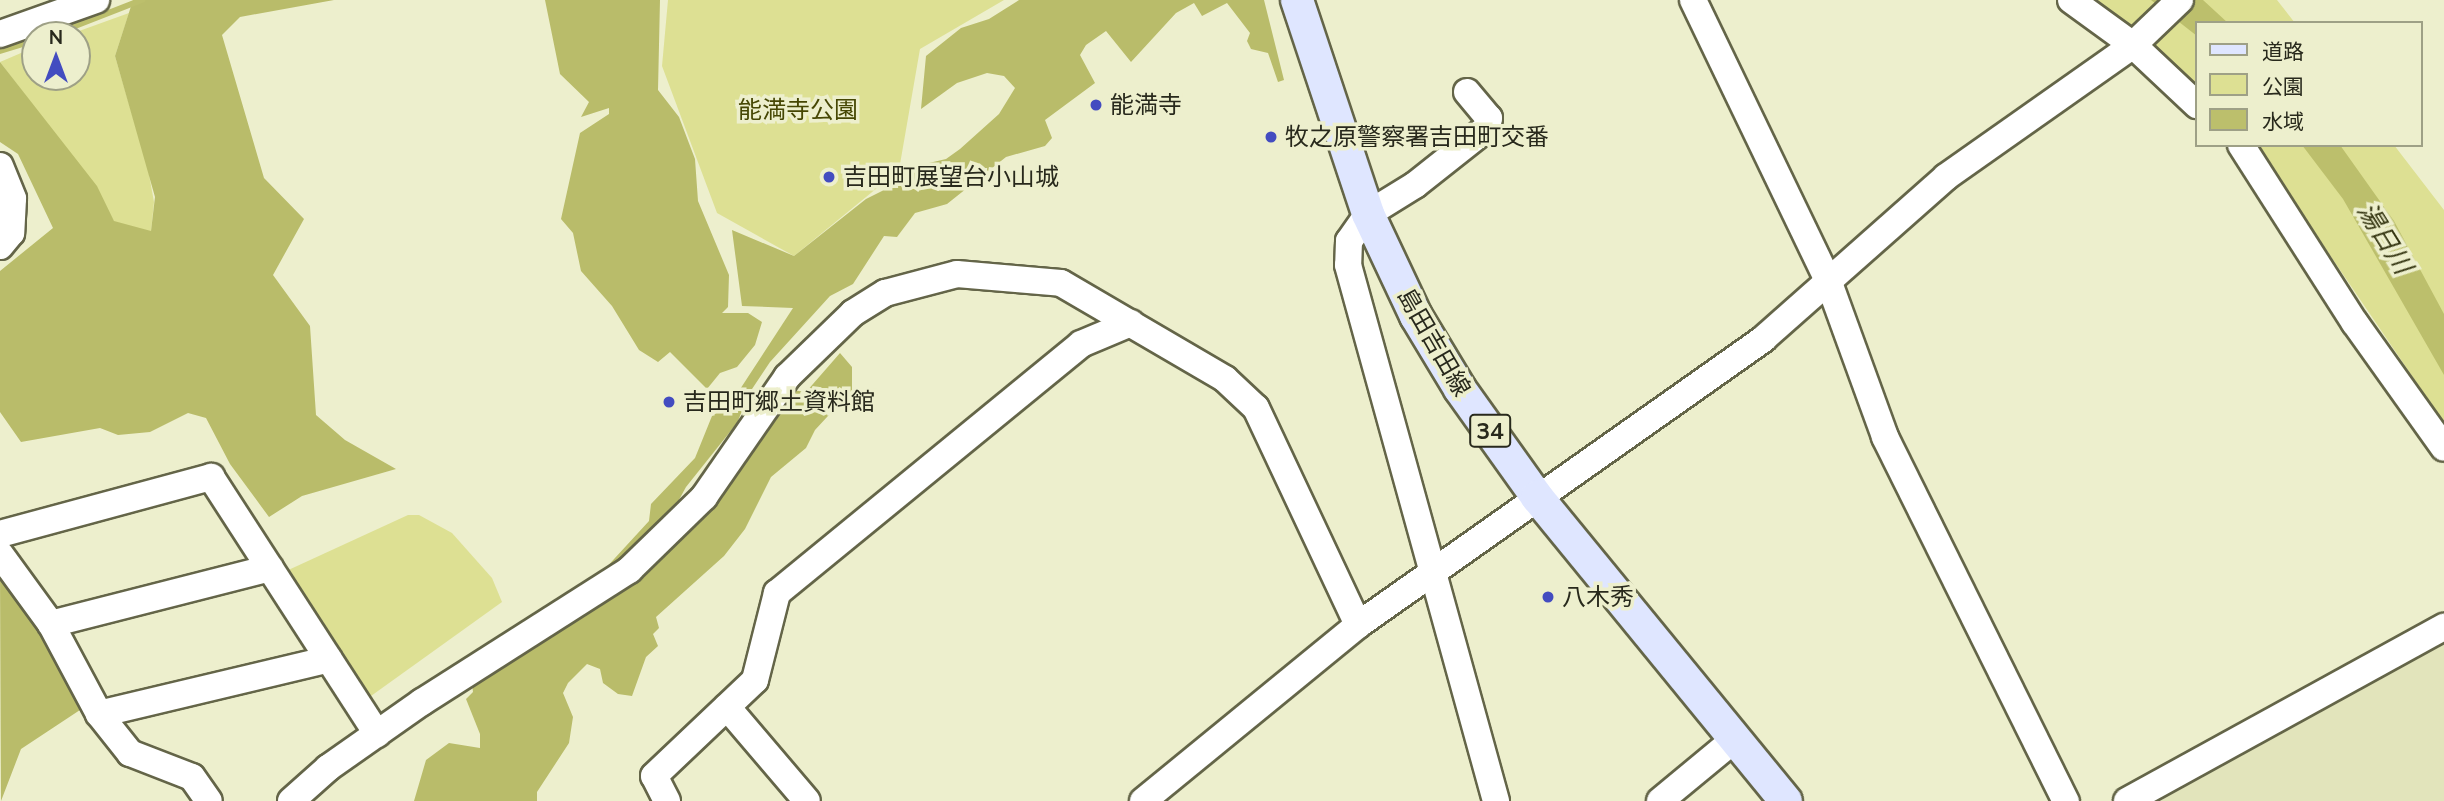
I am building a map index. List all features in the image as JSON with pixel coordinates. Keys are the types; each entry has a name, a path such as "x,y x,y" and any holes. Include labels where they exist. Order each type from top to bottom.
{"main road":[{"name":"島田吉田線","path":"1297,0 1367,214 1416,316 1460,389 1537,497 1786,801"}],"street":[{"path":"0,34 96,0"},
{"path":"1693,0 1828,280 1885,437 2066,801"},
{"path":"2071,0 2133,45 2196,103"},
{"path":"1143,801 1358,625 1763,339 1947,177 2133,45 2180,0"},
{"path":"1467,92 1489,118 1487,128 1415,185 1367,214 1349,241 1348,265 1496,801"},
{"path":"2242,147 2355,323 2444,448"},
{"path":"0,166 13,199 11,233 0,246"},
{"path":"291,801 377,734 629,570 704,497 788,377 853,313 885,293 957,274 1009,276 1061,283 1225,379 1256,408 1358,625"},
{"path":"667,801 654,776 755,680 777,593 1081,344 1131,323"},
{"path":"0,534 211,477 377,734"},
{"path":"0,554 51,624 99,714 130,753 192,777 209,801"},
{"path":"51,624 270,568"},
{"path":"2127,801 2444,627"},
{"path":"99,714 329,659"},
{"path":"727,707 807,801"},
{"path":"1660,801 1735,739"}],"shaded area":[{"path":"133,0 334,0 240,17 222,35 264,178 304,219 273,275 310,326 316,415 345,440 396,469 302,496 269,517 230,464 206,418 188,413 150,432 118,435 100,428 21,442 0,412 0,271 53,228 18,154 0,142 0,62 97,186 114,221 151,231 155,197 115,56"},
{"path":"545,0 660,0 658,90 679,117 695,159 698,201 729,275 728,307 722,313 748,313 762,322 755,345 737,367 720,373 707,389 670,352 658,362 639,350 612,306 581,271 573,233 561,219 580,133 609,114 609,108 581,117 589,102 560,74"},
{"path":"1019,0 1264,0 1284,80 1278,82 1268,53 1251,49 1247,41 1250,33 1227,3 1202,16 1194,3 1176,13 1131,62 1106,31 1086,45 1080,55 1095,83 1045,120 1052,138 1045,146 1006,157 947,204 915,213 897,237 884,236 853,284 830,296 770,362 750,392 737,423 686,487 668,520 592,583 649,521 651,504 695,458 712,416 731,403 793,308 742,306 732,230 794,256 866,199 894,185 899,170 946,159 960,149 999,114 1015,88 1004,76 987,73 957,83 921,109 926,56 961,28 989,19"},
{"path":"840,353 852,367 852,390 815,430 806,448 771,477 745,529 724,556 656,617 659,628 653,634 658,646 646,657 632,696 618,694 603,683 600,669 587,664 568,683 563,693 573,717 569,743 537,792 537,801 414,801 426,760 449,743 480,748 480,734 466,699 473,692 471,676 648,555 785,389 806,392"},
{"path":"0,574 48,638 83,708 21,749 1,801"},
{"path":"2444,639 2444,801 2160,801"}],"green space":[{"name":"能満寺公園","path":"668,0 1004,0 920,49 899,170 794,256 717,213 662,66"},
{"path":"2088,0 2277,0 2293,21 2196,21 2196,96"},
{"path":"129,13 115,56 148,169 154,202 151,232 115,224 98,190 22,91 91,91 91,27"},
{"path":"21,53 21,89 0,62"},
{"path":"2252,147 2396,147 2444,210 2444,423 2264,158"},
{"path":"408,515 419,515 452,533 492,578 502,602 364,701 284,572"}],"water":[{"path":"2151,0 2203,0 2226,21 2196,21 2196,35"},
{"name":"湯日川","path":"2304,147 2341,147 2394,221 2444,314 2444,375 2343,199"}],"waterway":[{"path":"88,21 142,0"},
{"path":"0,51 21,44"}],"place":[{"name":"能満寺","path":"1096,105"},
{"name":"牧之原警察署吉田町交番","path":"1271,137"},
{"name":"吉田町展望台小山城","path":"829,177"},
{"name":"吉田町郷土資料館","path":"669,402"},
{"name":"八木秀","path":"1548,597"}]}
